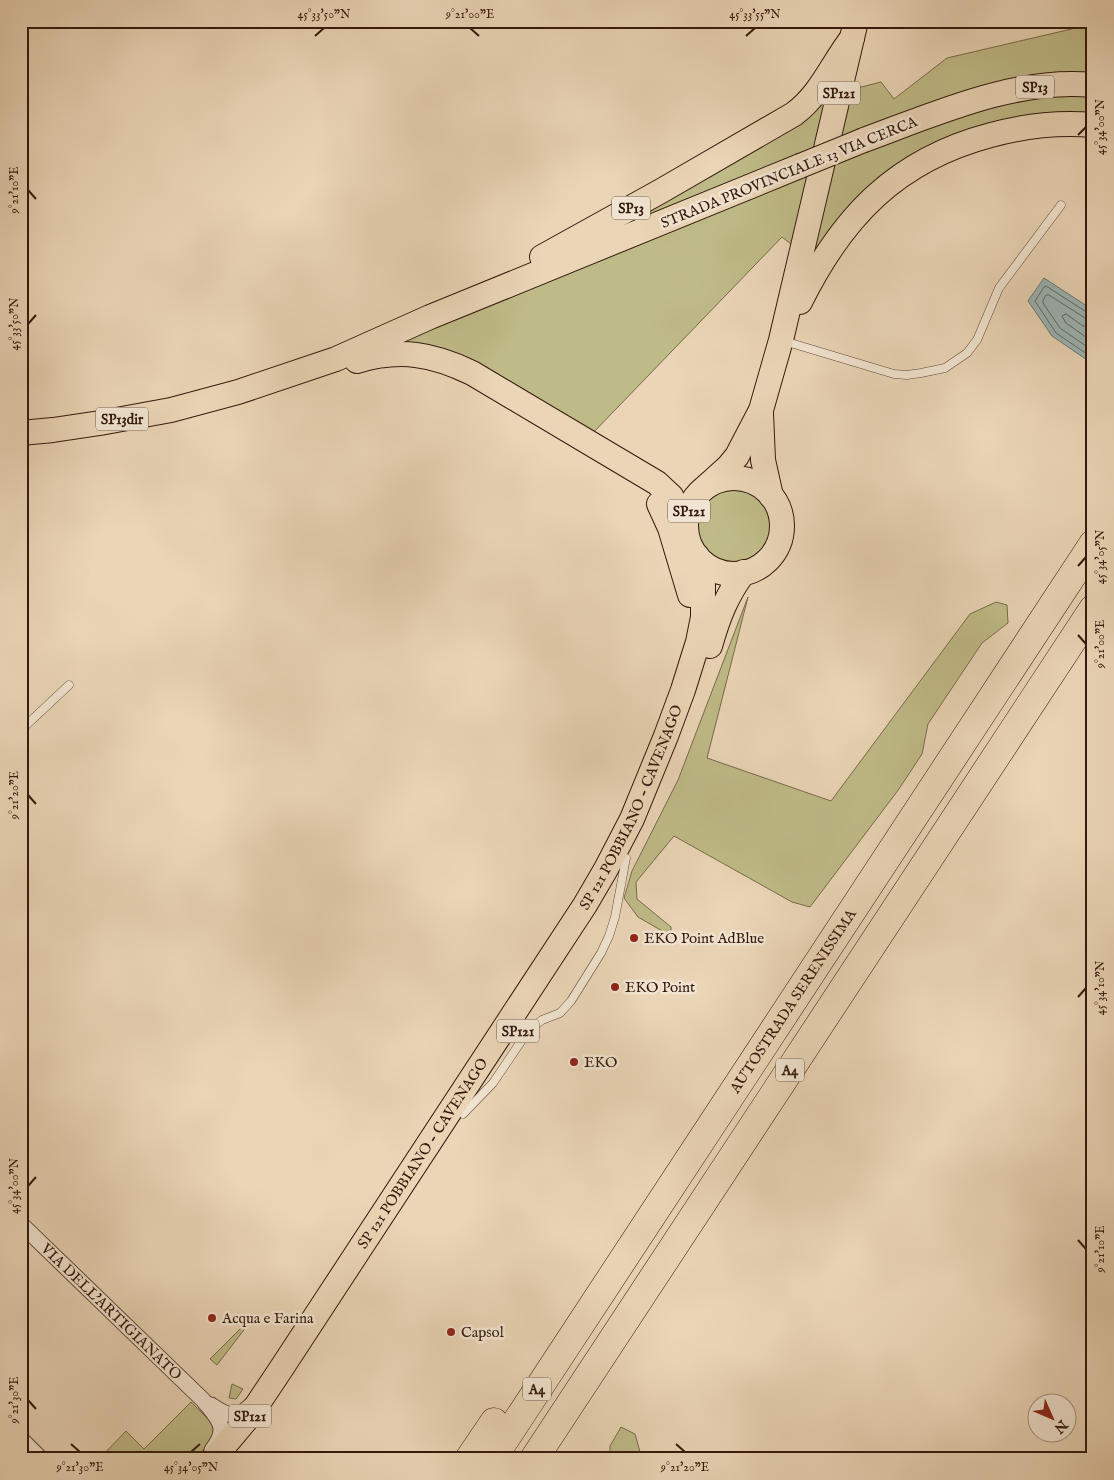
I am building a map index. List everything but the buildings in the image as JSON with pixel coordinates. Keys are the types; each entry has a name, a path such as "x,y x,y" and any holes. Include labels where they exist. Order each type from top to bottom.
{"highway":[{"name":"AUTOSTRADA SERENISSIMA","path":"492,1459 1093,544"},
{"name":"A4","path":"534,1459 1093,609"},
{"path":"1045,682 1084,648 1093,636"},
{"path":"470,1459 516,1389 583,1318"}],"main road":[{"name":"SP13","path":"380,340 421,315 518,270 566,244 789,117 801,109 818,90 854,30"},
{"name":"SP 121 POBBIANO - CAVENAGO","path":"761,410 764,460 772,496 781,515 780,540 774,552 765,562 753,569 730,573 719,571 705,564 697,556 688,540 687,515 698,494 728,467 737,456 761,410 782,340 854,30"},
{"name":"STRADA PROVINCIALE 13 VIA CERCA","path":"380,340 430,317 864,140 1012,90 1066,84 1093,85"},
{"name":"STRADA PROVINCIALE 13 VIA CERCA","path":"979,100 1038,93 1093,95"},
{"path":"782,340 814,273 835,241 876,195 904,173 953,147 1019,128 1067,124 1093,125"},
{"name":"SP13dir","path":"21,432 53,430 171,410 262,385 336,359 380,340"},
{"path":"222,396 253,396 269,393 375,356 419,354 442,360 472,373 662,486 672,498 686,524"},
{"path":"587,441 643,485 658,502 670,528 688,585 691,608 688,646 666,736"},
{"name":"SP121","path":"707,486 723,479 740,478 760,485 772,496"},
{"name":"SP 121 POBBIANO - CAVENAGO","path":"213,1459 240,1429 281,1370 593,892 612,859 632,819 666,736 698,642 704,598 697,556"},
{"name":"SP 121 POBBIANO - CAVENAGO","path":"233,1459 272,1408 606,895 651,808 682,729 723,606 728,595 744,572"}],"street":[{"name":"VIA DELL'ARTIGIANATO","path":"21,1224 203,1400 218,1420 221,1428 219,1440 204,1459"},
{"name":"VIA DELL'ARTIGIANATO","path":"203,1400 222,1412 232,1416 238,1415 250,1406 281,1370"},
{"path":"21,1439 41,1459"}],"lane":[{"path":"782,340 894,374 921,374 945,368 968,353 977,340 999,288 1061,205"},
{"path":"21,730 69,685"}],"shaded area":[{"path":"1093,24 1093,118 962,137 810,259 782,237 590,436 392,348 826,96 881,82 894,99 947,58"},
{"path":"735,488 750,491 767,505 771,512 774,527 771,542 757,559 750,563 735,566 720,563 703,549 699,542 696,527 699,512 713,495 720,491"},
{"path":"748,597 707,758 831,801 970,614 996,602 1007,605 1008,623 982,643 928,724 922,754 899,789 810,907 792,902 674,836 636,882 637,899 671,927 671,936 638,917 624,898 632,871 678,780"},
{"path":"248,1321 250,1322 217,1365 210,1359"},
{"path":"232,1384 243,1389 236,1399 229,1398"},
{"path":"191,1402 214,1425 211,1442 195,1459 99,1459 126,1431 144,1449"},
{"path":"621,1427 635,1434 642,1459 610,1459 610,1446"}],"water":[{"path":"1044,278 1093,310 1093,364 1052,336 1028,301"}],"place":[{"name":"EKO Point AdBlue","path":"634,938"},
{"name":"EKO Point","path":"615,987"},
{"name":"EKO","path":"574,1062"},
{"name":"Acqua e Farina","path":"212,1318"},
{"name":"Capsol","path":"451,1332"}]}
